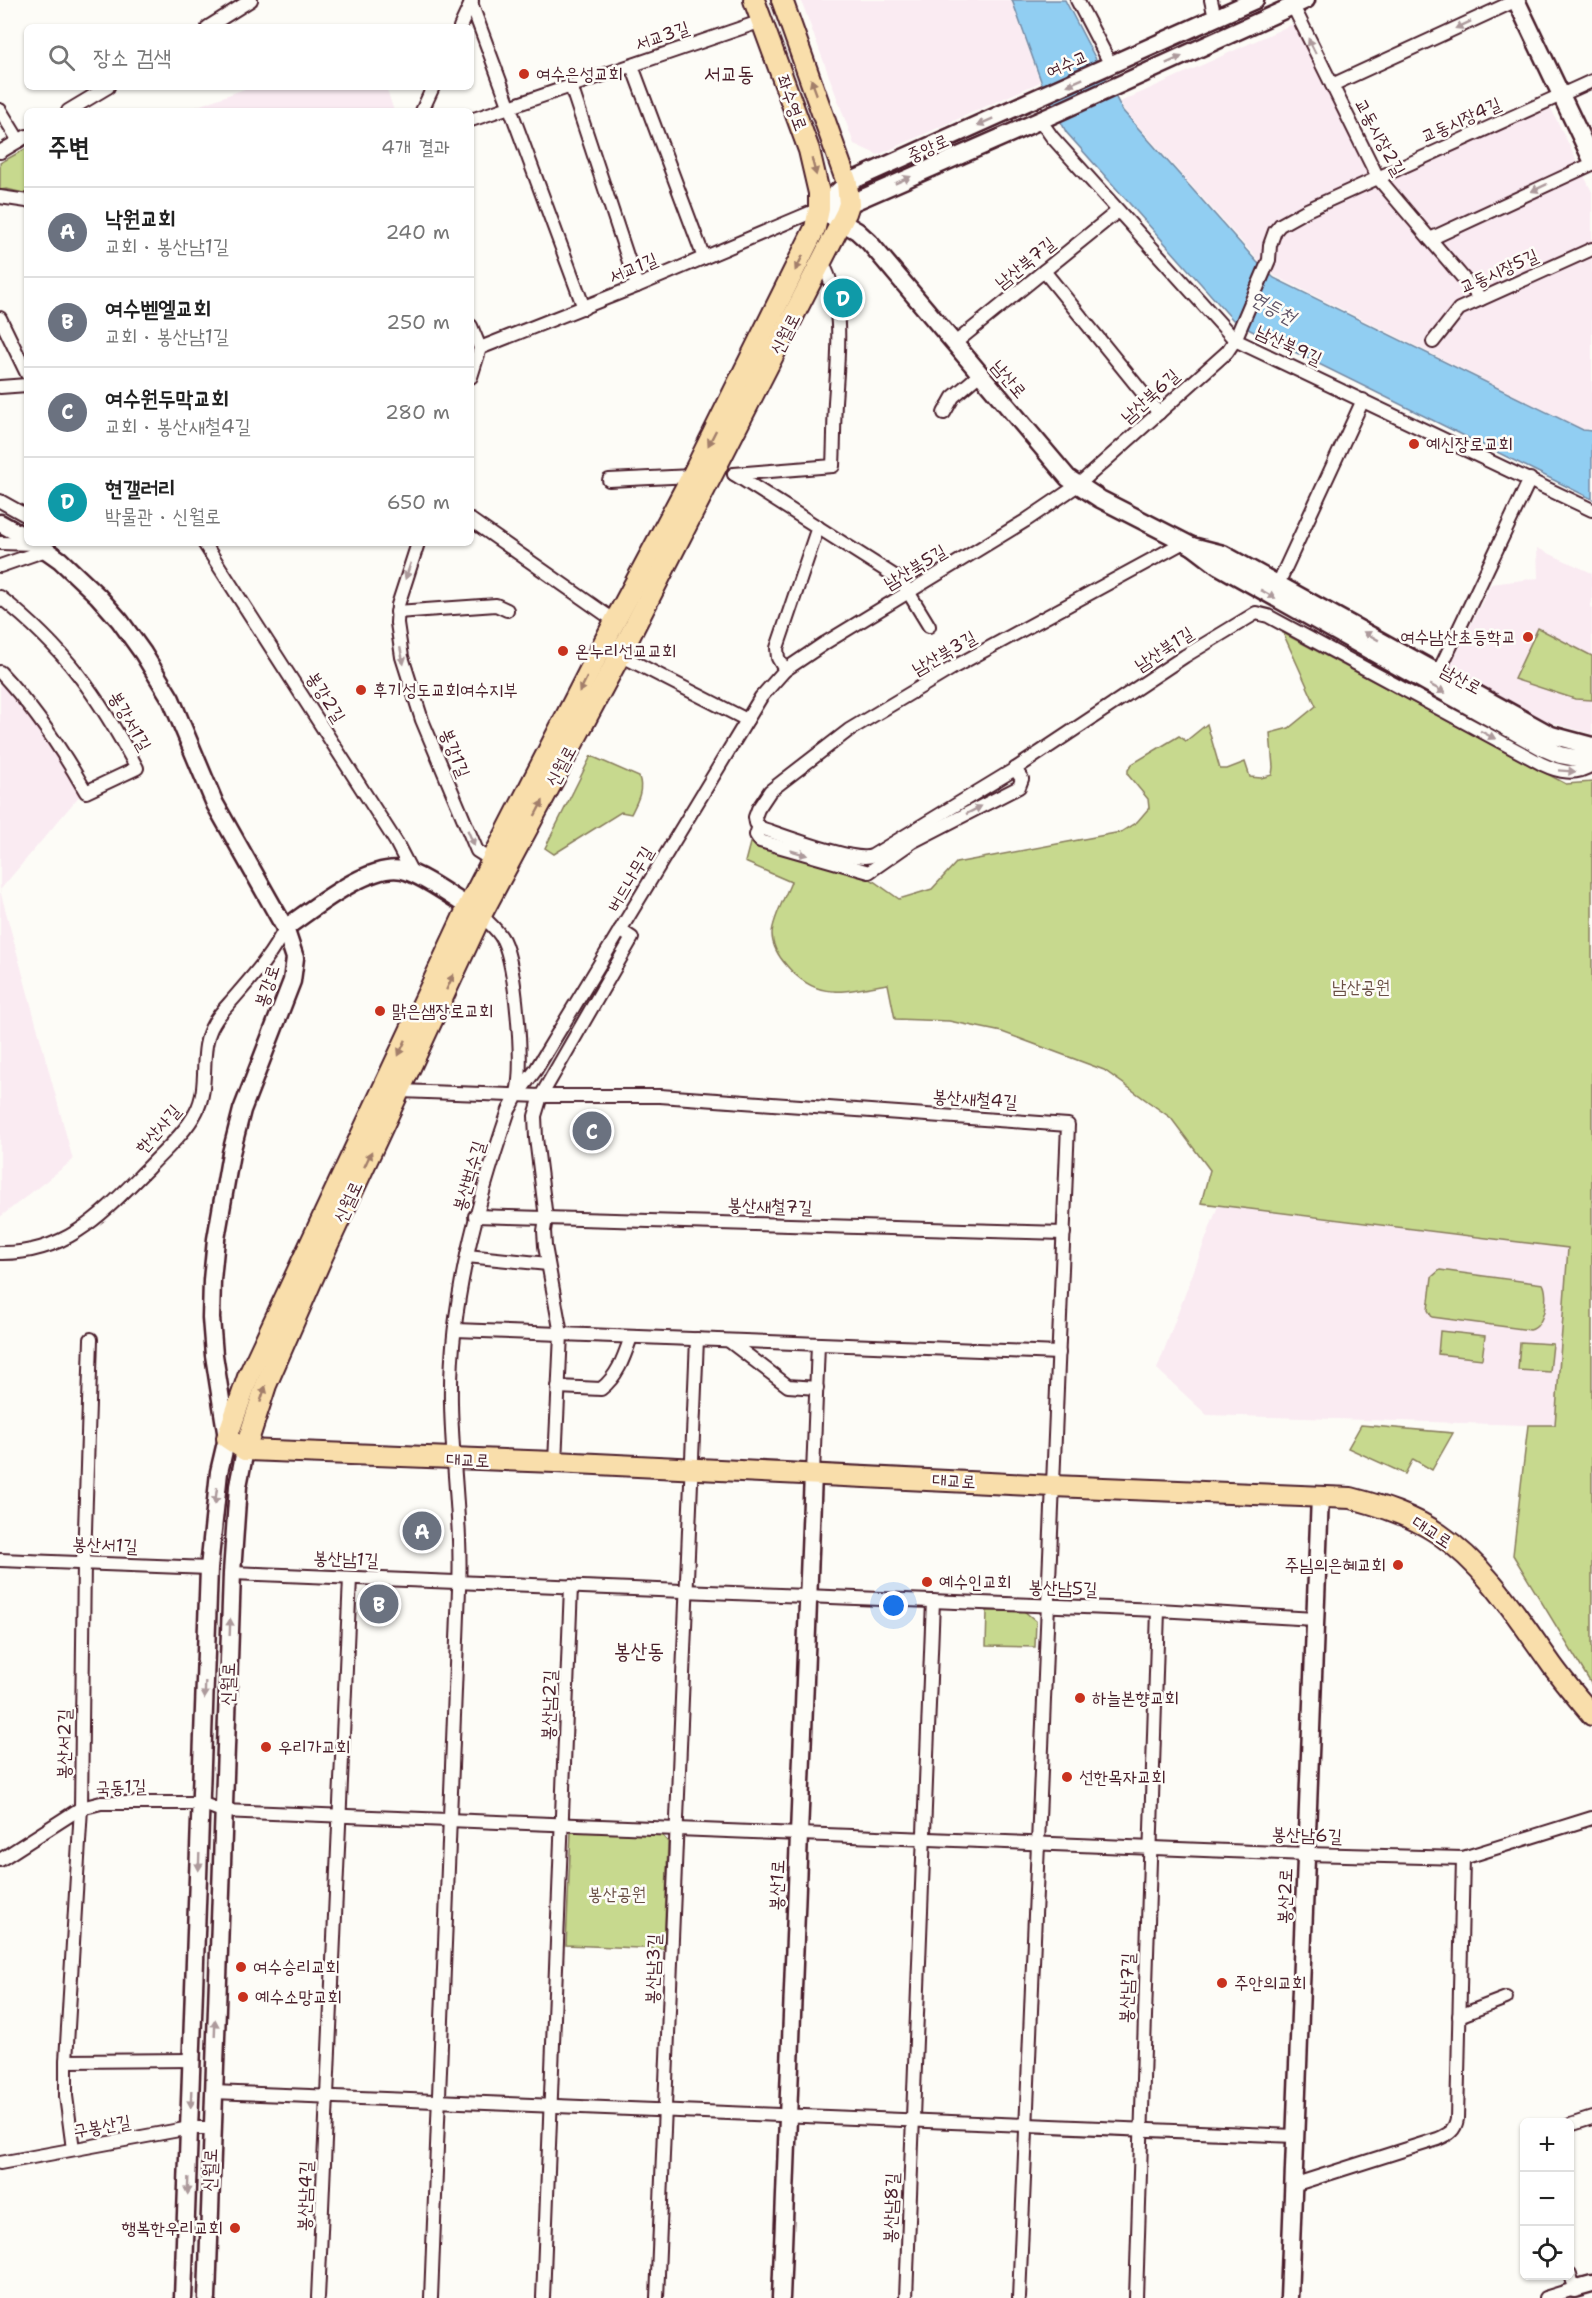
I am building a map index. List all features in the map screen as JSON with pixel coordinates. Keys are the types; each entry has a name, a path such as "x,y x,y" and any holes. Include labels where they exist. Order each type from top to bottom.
{"main road":[{"name":"좌수영로","path":"754,0 809,150 819,193 819,209"},
{"name":"좌수영로","path":"782,0 847,183 849,204"},
{"name":"신월로","path":"227,1438 248,1377 475,911 726,469 849,204"},
{"name":"신월로","path":"245,1450 266,1385 322,1257 400,1091 475,911 493,861 615,621 692,476 806,249 815,228 819,209"},
{"path":"227,1438 245,1450"},
{"name":"대교로","path":"245,1450 1351,1497 1381,1505 1425,1525 1453,1545 1506,1599 1550,1664 1592,1715"}],"street":[{"path":"213,24 251,0"},
{"path":"1077,0 1111,65"},
{"path":"1211,0 1215,18"},
{"name":"여수교","path":"819,209 847,183 1255,0"},
{"path":"1332,86 1517,0 1592,162 1430,239"},
{"path":"461,24 471,1"},
{"path":"471,1 584,308"},
{"path":"1045,118 1299,3"},
{"name":"교동시장2길","path":"1299,3 1332,86 1378,178 1481,299"},
{"name":"서교3길","path":"474,119 762,21"},
{"path":"632,66 704,258"},
{"name":"교동시장4길","path":"1269,260 1273,234 1280,225 1592,81"},
{"path":"571,86 638,286"},
{"path":"73,108 103,90"},
{"path":"423,108 432,90"},
{"path":"0,110 23,138 0,152"},
{"name":"중앙로","path":"819,209 849,204 1045,118"},
{"name":"남산북9길","path":"1045,118 1118,211 1237,334 1363,400 1592,510"},
{"path":"0,197 24,201"},
{"name":"남산로","path":"819,209 842,222 869,242 1058,468 1078,485 1100,499 1188,544 1216,565 1546,749 1592,763"},
{"name":"서교1길","path":"480,348 638,286 819,209"},
{"name":"남산북7길","path":"955,343 1118,211"},
{"name":"교동시장5길","path":"1433,342 1456,312 1592,249"},
{"name":"남산북6길","path":"1078,485 1227,352 1269,260"},
{"path":"726,469 833,466 837,320 832,283 822,262"},
{"path":"1044,271 1159,413"},
{"path":"0,318 24,368"},
{"path":"474,333 480,348 474,367"},
{"path":"944,413 953,397 980,374"},
{"path":"0,387 24,385"},
{"path":"1278,584 1363,400"},
{"path":"726,469 901,580 929,627"},
{"path":"609,480 692,476"},
{"path":"1438,673 1530,480"},
{"name":"남산북5길","path":"772,682 785,670 1025,521 1078,485"},
{"path":"0,501 24,514"},
{"path":"474,522 615,621"},
{"path":"0,523 24,536"},
{"path":"785,670 779,662 777,648 818,527"},
{"path":"0,543 24,544"},
{"name":"남산로","path":"1188,544 1223,554 1551,735 1592,746"},
{"name":"남산북3길","path":"760,827 755,817 770,791 849,730 954,667 1188,544"},
{"path":"0,566 42,546"},
{"name":"봉강로","path":"45,546 98,596 120,621 171,699 224,823 285,928 295,958 294,973 242,1110 231,1153 216,1239 212,1280 214,1355 227,1438"},
{"name":"봉강2길","path":"206,546 396,842 412,873"},
{"name":"봉강1길","path":"417,546 399,598 397,612 402,657 422,720 477,851 493,861"},
{"name":"봉강서1길","path":"0,597 42,632 72,665 107,714 137,768 86,792 62,750 40,719 0,672"},
{"path":"397,612 496,605 507,610"},
{"name":"남산북1길","path":"760,827 826,848 867,858 1015,769 1249,616 1259,613 1542,764 1568,772 1583,770 1592,763"},
{"path":"620,655 747,720"},
{"name":"버드나무길","path":"517,1095 536,1071 772,682"},
{"path":"760,827 756,835 760,841 869,872 912,842 1019,787 1022,779 1015,769"},
{"path":"285,928 335,894 369,876 393,869 412,873 475,911"},
{"name":"봉산벅수길","path":"455,1460 451,1400 455,1330 475,1216 509,1110 517,1095 520,1054 510,962 500,934 475,911"},
{"name":"한산사길","path":"0,1253 40,1250 75,1233 111,1205 172,1144 196,1112 201,1100 204,1084 204,1058 213,1024 267,959 285,928"},
{"path":"555,1462 561,1334 543,1231 546,1218 535,1126 541,1096 632,938 620,930"},
{"name":"봉산새철4길","path":"400,1091 541,1096 660,1096 1068,1125 1048,1605"},
{"name":"봉산새철7길","path":"475,1216 1064,1233"},
{"path":"467,1256 548,1264"},
{"path":"455,1330 1059,1353"},
{"path":"558,1387 601,1389 618,1371 631,1337"},
{"name":"봉산서2길","path":"73,2149 66,2096 66,2061 81,1808 84,1562 91,1339"},
{"path":"677,1829 697,1339"},
{"path":"729,1341 788,1386 817,1388"},
{"path":"813,1474 818,1344"},
{"name":"신월로","path":"183,2298 209,1568 219,1472 227,1438"},
{"name":"신월로","path":"207,2298 211,2128 232,1573 238,1486 245,1450"},
{"path":"431,2298 460,1582 455,1460"},
{"name":"봉산1로","path":"780,2298 813,1474"},
{"name":"봉산2로","path":"1288,2298 1320,1496"},
{"name":"봉산서1길","path":"0,1560 209,1568"},
{"name":"봉산남1길","path":"232,1573 808,1596"},
{"path":"327,2096 350,1578"},
{"name":"봉산남2길","path":"562,1825 571,1586"},
{"name":"봉산남5길","path":"808,1596 1048,1605 1315,1619"},
{"path":"913,2120 933,1601"},
{"path":"1019,2298 1048,1605"},
{"path":"1150,1848 1158,1610"},
{"name":"국동1길","path":"0,1860 81,1808 101,1803 201,1803 222,1812"},
{"path":"222,1812 799,1834"},
{"name":"봉산남6길","path":"799,1834 1306,1854 1463,1857 1592,1818"},
{"path":"543,2298 562,1825"},
{"name":"봉산남3길","path":"665,2110 677,1829"},
{"name":"봉산남7길","path":"1141,2130 1150,1848"},
{"path":"1293,2184 1438,2139 1451,2132 1457,2119 1463,1857"},
{"path":"1459,2016 1506,1998"},
{"path":"66,2061 193,2060"},
{"path":"213,2092 1295,2136"},
{"name":"봉산남4길","path":"318,2298 327,2096"},
{"path":"657,2298 665,2110"},
{"path":"1574,2123 1592,2118"},
{"name":"봉산남8길","path":"906,2298 913,2120"},
{"name":"구봉산길","path":"0,2163 190,2128 211,2128"},
{"path":"1136,2298 1141,2130"},
{"path":"1545,2298 1572,2281 1592,2283"}],"shaded area":[{"path":"801,0 1011,0 1040,82 878,155 854,144"},
{"path":"1295,23 1374,186 1550,106 1592,192 1592,429 1583,429 1275,276 1258,260 1124,110 1120,102"},
{"path":"242,90 387,90 393,108 192,108"},
{"name":"여수남산초등학교","path":"1537,548 1592,573 1590,607 1592,608 1592,734 1549,722 1457,675 1450,667 1491,584 1538,578"},
{"path":"0,682 48,738 81,794 0,890"},
{"path":"0,890 73,1160 0,1217"},
{"path":"1218,1206 1568,1248 1555,1426 1207,1415 1157,1369"}],"green space":[{"path":"24,150 24,193 7,189 0,190 0,163"},
{"path":"1538,628 1592,656 1592,700 1575,699 1514,679"},
{"name":"남산공원","path":"1283,633 1566,784 1592,782 1592,1685 1513,1555 1528,1425 1555,1425 1568,1248 1201,1203 1210,1170 1171,1118 1104,1070 1002,1032 949,1021 895,1019 888,984 834,991 822,990 799,978 781,959 772,938 774,922 791,882 745,862 750,843 869,878 899,899 932,889 956,863 1121,832 1137,822 1149,808 1148,799 1128,775 1132,764 1179,736 1186,741 1207,724 1220,769 1227,769 1245,762 1250,777 1261,778 1272,775 1270,733 1289,728 1316,706"},
{"path":"591,756 639,777 641,787 637,800 631,814 621,812 554,854 545,848"},
{"path":"1440,1270 1543,1284 1546,1295 1542,1317 1535,1328 1530,1330 1432,1317 1428,1310 1432,1277"},
{"path":"1440,1331 1485,1336 1482,1359 1438,1354"},
{"path":"1520,1342 1553,1344 1550,1372 1518,1370"},
{"path":"1361,1425 1453,1433 1432,1470 1413,1459 1405,1474 1348,1448"},
{"path":"987,1611 1024,1611 1036,1621 1035,1647 986,1646"},
{"name":"봉산공원","path":"571,1831 662,1835 668,1842 664,1949 566,1945"}],"water":[{"name":"연등천","path":"1012,0 1065,0 1123,111 1257,262 1274,278 1583,430 1592,431 1592,499 1233,320 1066,132 1041,81"}],"place":[{"name":"여수은성교회","path":"524,74"},
{"name":"현갤러리","path":"843,298"},
{"name":"예신장로교회","path":"1414,444"},
{"name":"여수남산초등학교","path":"1528,637"},
{"name":"온누리선교교회","path":"563,651"},
{"name":"후기성도교회여수지부","path":"361,690"},
{"name":"맑은샘장로교회","path":"380,1011"},
{"name":"여수원두막교회","path":"592,1131"},
{"name":"낙원교회","path":"422,1531"},
{"name":"주님의은혜교회","path":"1398,1565"},
{"name":"예수인교회","path":"927,1582"},
{"name":"여수벧엘교회","path":"379,1604"},
{"name":"하늘본향교회","path":"1080,1698"},
{"name":"우리가교회","path":"266,1747"},
{"name":"선한목자교회","path":"1067,1777"},
{"name":"여수승리교회","path":"241,1967"},
{"name":"주안의교회","path":"1222,1983"},
{"name":"예수소망교회","path":"243,1997"},
{"name":"행복한우리교회","path":"235,2228"}],"district":[{"name":"서교동","path":"729,74"},
{"name":"봉산동","path":"639,1651"}]}
